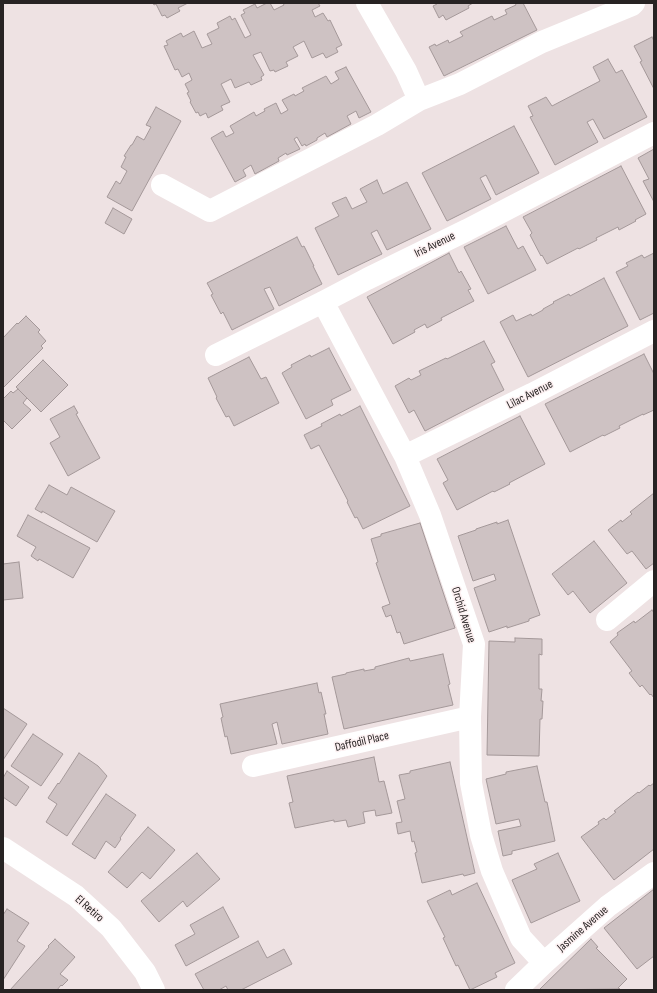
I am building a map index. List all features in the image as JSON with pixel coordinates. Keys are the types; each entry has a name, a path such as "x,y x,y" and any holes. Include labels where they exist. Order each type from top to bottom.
{"street":[{"path":"367,3 406,71 419,100"},
{"path":"162,185 210,210 377,125 419,100 460,84 542,42 634,3"},
{"name":"Iris Avenue","path":"216,355 474,226 654,133"},
{"name":"Orchid Avenue","path":"323,302 404,456 430,515 474,644 470,717 470,783 481,836 492,871 521,938 544,963"},
{"name":"Lilac Avenue","path":"404,456 532,394 654,331"},
{"path":"607,620 653,584"},
{"name":"Daffodil Place","path":"253,766 470,717"},
{"name":"El Retiro","path":"3,848 76,896 111,928 145,972 154,990"},
{"name":"Jasmine Avenue","path":"516,990 608,906 654,873"}],"building":[{"path":"153,3 188,3 178,8 180,11 167,18 165,15 162,16 156,4 154,5"},
{"path":"270,3 274,10 284,5 283,3 318,3 320,6 312,10 315,17 323,13 328,21 330,20 342,45 336,48 338,52 326,58 323,53 312,58 304,41 293,47 298,56 286,62 288,66 275,72 274,70 270,71 261,52 253,55 264,75 261,77 262,80 251,85 249,82 235,88 231,79 221,84 230,102 221,106 223,110 208,118 206,113 200,116 198,112 196,113 187,93 189,92 185,84 192,80 189,73 182,77 178,69 175,70 164,46 168,45 166,41 181,33 183,37 194,31 202,48 212,44 207,34 219,28 217,23 230,16 232,20 235,18 245,38 251,35 241,15 245,13 243,10 255,4 257,8"},
{"path":"437,3 473,3 468,6 469,8 446,20 443,15 439,18 433,6"},
{"path":"515,3 523,3 537,30 444,76 429,47 435,44 436,46 448,40 449,43 463,36 460,32 492,16 494,20 507,14 505,10 516,5"},
{"path":"652,37 654,41 654,89 640,62 642,61 634,46"},
{"path":"608,59 616,73 622,70 647,117 604,139 593,119 587,122 598,142 555,165 530,117 533,116 528,106 546,97 552,106 600,81 593,67"},
{"path":"346,67 371,112 359,118 356,111 347,116 351,124 327,137 325,133 317,138 317,140 306,146 305,144 302,146 297,137 294,139 300,149 287,155 286,153 278,158 279,161 255,174 251,165 243,170 246,176 235,182 211,138 223,131 226,137 234,133 230,126 254,112 256,116 265,111 264,109 276,103 281,114 288,110 282,100 294,94 295,96 304,91 302,88 326,76 331,84 339,79 335,72"},
{"path":"156,107 181,121 132,211 107,197 116,181 120,184 127,171 121,167 126,157 124,156 131,145 137,136 144,140 151,127 146,125"},
{"path":"514,126 539,173 496,195 486,175 480,178 491,199 447,221 422,173"},
{"path":"654,149 654,202 643,181 649,179 638,158"},
{"path":"621,166 646,214 619,230 618,227 596,238 597,240 547,264 530,235 532,233 523,217"},
{"path":"377,180 383,194 407,182 431,229 387,250 377,230 371,233 382,254 338,275 315,228 339,216 332,203 346,197 352,209 367,202 360,189"},
{"path":"113,208 132,219 124,234 105,223"},
{"path":"506,226 518,249 523,246 536,270 488,294 464,247"},
{"path":"297,237 302,247 304,246 322,284 279,306 270,287 264,289 274,309 232,330 223,312 221,314 211,295 213,294 207,283"},
{"path":"449,253 459,273 461,271 471,289 468,290 474,301 441,318 442,320 427,328 425,324 414,330 415,332 393,344 367,297"},
{"path":"654,253 654,313 640,320 616,272 628,266 626,263 642,255 644,258"},
{"path":"604,278 628,326 528,377 500,322 513,315 516,321 531,314 532,316 554,303 553,302 569,294 570,296"},
{"path":"26,316 40,330 38,332 46,341 41,346 43,348 3,388 3,338"},
{"path":"484,341 495,362 491,364 504,390 425,431 414,410 409,413 395,386 409,378 411,380 421,375 419,371"},
{"path":"329,348 351,390 331,400 333,405 306,419 282,373 292,367 291,365 310,355 311,357"},
{"path":"644,354 654,374 654,410 619,426 620,428 570,452 545,404"},
{"path":"249,357 261,379 266,377 279,403 234,426 229,416 226,417 208,378"},
{"path":"43,360 68,385 41,412 16,387"},
{"path":"18,389 27,398 23,403 31,410 12,429 3,420 3,399 11,391 13,393"},
{"path":"74,406 78,413 76,414 100,458 68,476 50,443 60,437 50,419"},
{"path":"360,406 410,506 363,529 357,517 355,518 347,502 348,501 319,445 311,449 304,435 322,426 321,424 340,414 341,416"},
{"path":"520,416 545,464 509,483 510,484 494,492 493,491 457,510 443,483 448,480 437,459"},
{"path":"49,485 67,495 71,487 115,511 97,542 42,511 42,513 35,509"},
{"path":"654,493 654,563 646,569 632,551 627,554 608,530 632,514 630,512"},
{"path":"28,515 90,548 73,578 31,556 36,547 17,536"},
{"path":"508,520 540,615 529,619 529,621 489,632 474,588 496,580 494,574 473,581 458,536 497,522 497,524"},
{"path":"420,523 455,628 404,644 400,632 397,633 391,615 386,617 382,607 390,604 376,563 378,562 371,539 381,536 381,534"},
{"path":"594,541 627,583 590,613 573,591 568,595 552,574"},
{"path":"19,562 23,598 3,600 3,564"},
{"path":"652,610 654,613 654,698 642,685 640,687 629,673 632,671 610,642 618,635 617,633 634,621 635,623"},
{"path":"515,638 542,639 542,655 539,654 539,689 542,689 541,701 543,701 542,719 540,719 539,756 487,755 489,641 515,642"},
{"path":"443,654 453,705 344,729 332,677 364,669 364,671 375,669 375,667 409,658 410,661"},
{"path":"317,683 319,693 321,692 326,714 324,714 328,734 282,744 277,722 272,724 277,744 231,754 227,736 225,737 220,704"},
{"path":"3,708 27,724 3,760"},
{"path":"33,734 63,754 41,786 11,766"},
{"path":"79,753 98,766 107,776 67,836 46,822 57,804 48,798"},
{"path":"374,757 379,782 384,781 392,813 376,816 375,810 363,812 365,823 348,827 346,820 334,822 334,820 295,828 289,803 293,802 287,776"},
{"path":"450,762 475,873 464,876 463,874 422,883 415,853 417,852 414,841 412,842 410,831 398,834 396,823 402,822 397,801 405,799 399,775"},
{"path":"537,766 545,802 547,802 555,841 512,851 512,854 503,856 498,831 521,826 519,819 496,824 486,779 506,774 506,772"},
{"path":"7,771 29,787 16,806 3,797 3,778"},
{"path":"654,783 654,849 614,880 581,837 599,824 598,822 604,818 606,820 616,812 614,811 638,792 639,793"},
{"path":"106,794 136,815 115,848 106,841 95,859 72,844"},
{"path":"148,827 175,850 150,879 142,872 127,888 108,872"},
{"path":"197,853 220,879 187,907 183,901 159,922 141,901"},
{"path":"558,853 580,901 531,923 512,880 537,869 534,864"},
{"path":"477,883 515,963 495,973 497,977 470,990 458,965 456,966 443,938 445,937 427,901 450,890 452,895"},
{"path":"654,889 654,956 637,969 604,928"},
{"path":"223,907 239,937 186,966 175,945 195,934 190,925"},
{"path":"7,909 29,923 17,941 25,946 3,980 3,915"},
{"path":"55,939 75,957 60,974 68,980 57,990 10,990 49,947 48,946"},
{"path":"591,939 598,947 596,948 627,979 618,988 620,989 539,990"},
{"path":"258,941 267,958 284,949 292,964 241,990 228,990 226,986 219,990 204,990 195,974"}]}
